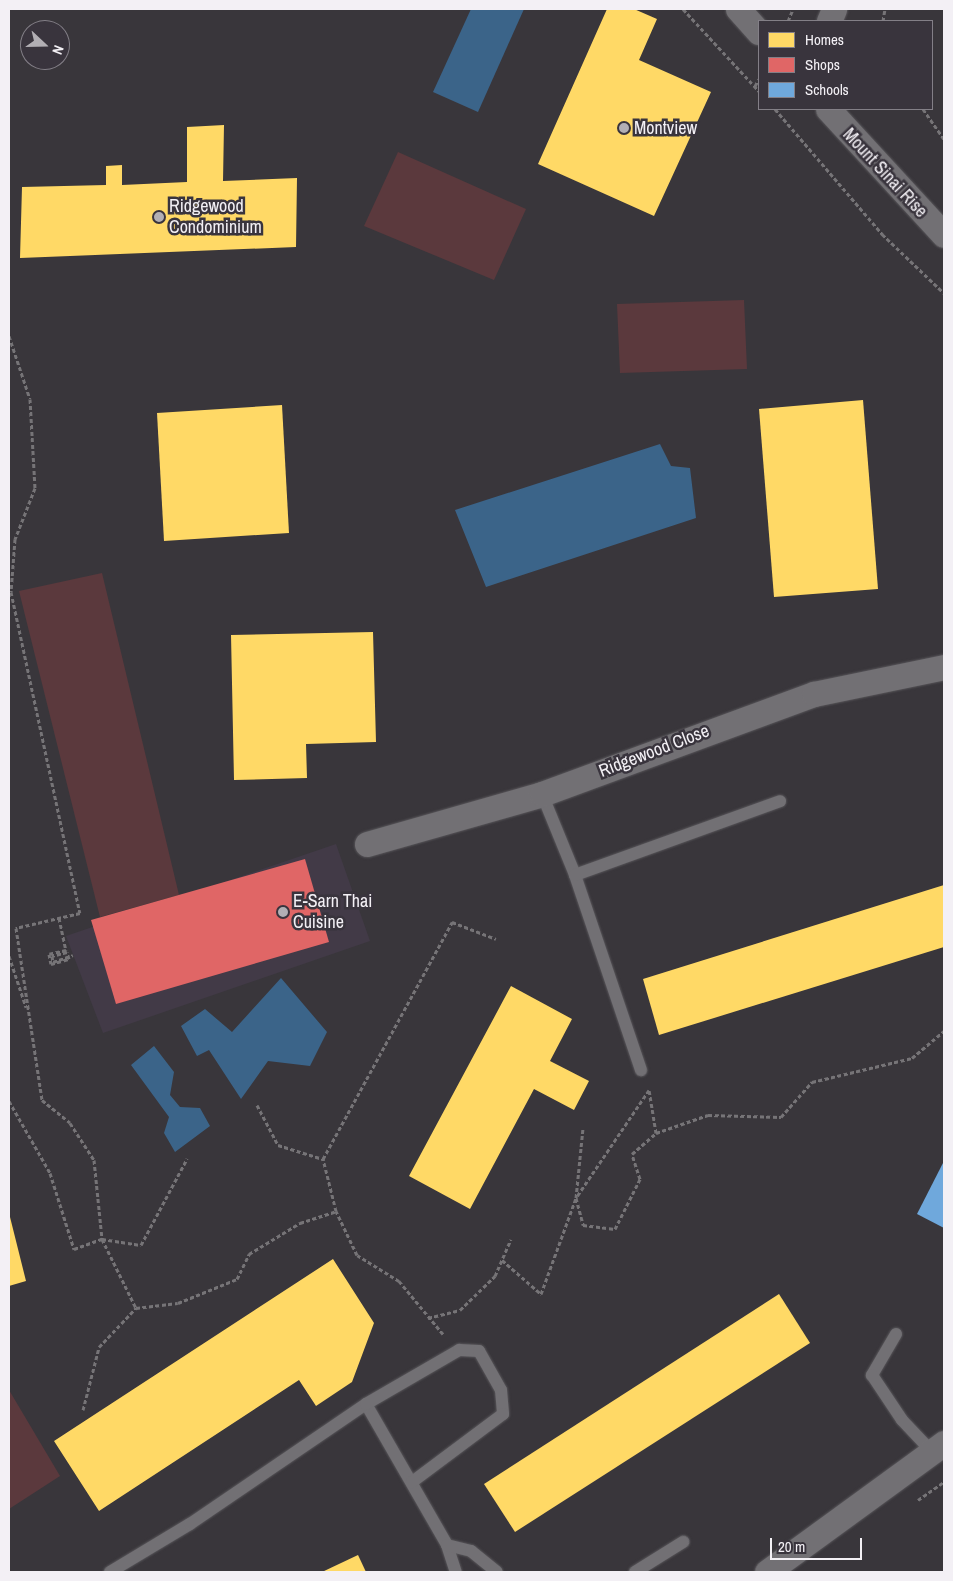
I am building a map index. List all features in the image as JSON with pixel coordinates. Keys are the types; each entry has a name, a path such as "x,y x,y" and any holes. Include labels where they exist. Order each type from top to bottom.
{"street":[{"path":"738,9 758,31"},
{"name":"Mount Sinai Rise","path":"829,110 944,235"},
{"name":"Ridgewood Close","path":"367,844 542,794 781,704 944,667"},
{"path":"767,1572 939,1449"}],"lane":[{"path":"542,794 575,875 641,1070"},
{"path":"575,875 780,800"},
{"path":"896,1334 872,1375 902,1420 939,1449"},
{"path":"110,1572 190,1524 366,1404 459,1350 480,1351 488,1362 501,1390 503,1414 412,1482"},
{"path":"366,1404 447,1545 456,1572"},
{"path":"635,1572 683,1542"},
{"path":"447,1545 471,1551 497,1572"}],"path":[{"path":"683,9 758,90"},
{"path":"755,86 758,81"},
{"path":"775,110 882,234 944,293"},
{"path":"924,110 944,139"},
{"path":"9,336 30,399 35,488 15,539 10,592 80,913 16,928 42,1100 70,1123 94,1160 102,1239 136,1308"},
{"path":"59,918 66,950 49,954 51,964 69,959 67,952 52,956 54,962 66,958 73,955"},
{"path":"459,1350 427,1318 399,1282 357,1255 336,1211 323,1158 452,922 496,939"},
{"path":"9,956 30,1018"},
{"path":"649,1090 576,1198 583,1225 616,1229 640,1179 632,1154 656,1133 708,1115 781,1117 812,1082 912,1058 944,1032"},
{"path":"641,1070 649,1090 656,1133"},
{"path":"9,1101 50,1173 74,1249 102,1239 141,1245 187,1159"},
{"path":"257,1105 278,1144 323,1158"},
{"path":"502,1260 542,1294 576,1198 583,1128"},
{"path":"83,1410 99,1347 136,1308 178,1303 237,1279 249,1254 300,1223 336,1211"},
{"path":"427,1318 460,1310 496,1276 511,1240"}],"shaded area":[{"path":"398,152 526,209 494,280 364,226"},
{"path":"744,300 747,369 620,373 617,304"},
{"path":"102,573 179,895 100,917 19,591"},
{"path":"336,844 370,941 103,1033 66,936"},
{"path":"9,1390 60,1476 9,1509"}],"water":[{"path":"471,9 524,9 478,112 433,92"},
{"path":"660,444 671,466 690,468 696,518 486,587 455,510"},
{"path":"281,978 327,1032 310,1066 268,1061 241,1099 209,1050 197,1056 181,1026 205,1009 232,1032"},
{"path":"154,1046 174,1072 170,1095 180,1107 200,1108 210,1126 175,1152 164,1133 169,1117 131,1065"}],"building: Homes":[{"name":"Montview","path":"607,9 634,9 657,19 639,60 711,92 654,216 538,164"},
{"name":"Ridgewood Condominium","path":"224,125 223,181 297,178 296,247 20,258 22,187 106,185 106,166 122,165 122,185 187,182 187,127"},
{"path":"863,400 878,589 774,597 759,409"},
{"path":"282,405 289,533 164,541 157,413"},
{"path":"373,632 376,742 306,744 307,778 234,780 231,635"},
{"path":"944,885 944,947 659,1035 643,979"},
{"path":"511,986 572,1019 550,1061 589,1081 574,1110 534,1089 470,1209 409,1176"},
{"path":"9,1213 26,1281 9,1286"},
{"path":"333,1259 374,1323 352,1382 316,1406 299,1380 99,1511 54,1441"},
{"path":"779,1294 810,1343 515,1532 484,1484"},
{"path":"358,1555 366,1572 322,1572"}],"building: Shops":[{"path":"305,859 329,942 116,1004 91,920"}],"building: Schools":[{"path":"944,1161 944,1228 917,1214"}],"place":[{"name":"Montview","path":"624,128"},
{"name":"Ridgewood Condominium","path":"159,217"},
{"name":"E-Sarn Thai Cuisine","path":"283,912"}]}
